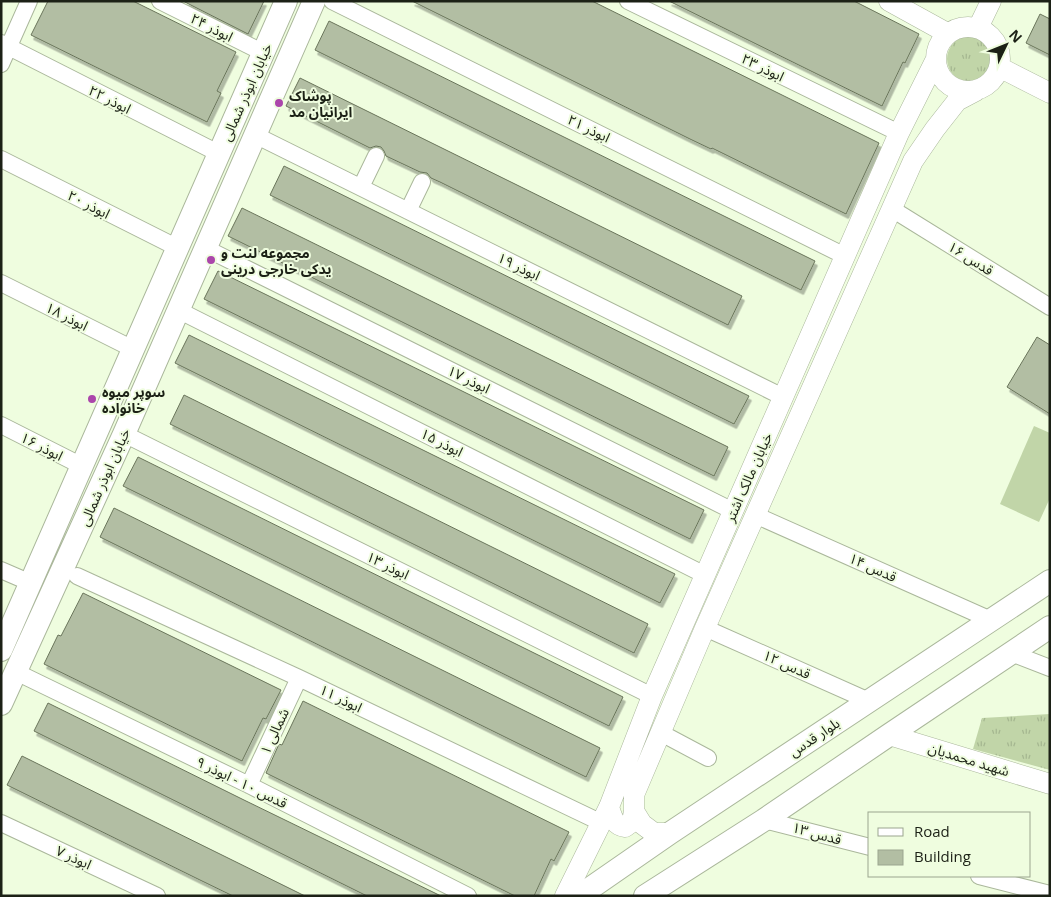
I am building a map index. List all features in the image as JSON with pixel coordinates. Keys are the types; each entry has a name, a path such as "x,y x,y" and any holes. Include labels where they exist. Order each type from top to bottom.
{"main road":[{"name":"خیابان ابوذر شمالی","path":"1,650 286,1"},
{"name":"خیابان ابوذر شمالی","path":"1,704 124,434 314,1"},
{"name":"بلوار قدس","path":"579,896 670,833 1050,581"},
{"path":"645,896 764,820 1050,627"}],"street":[{"path":"1,64 5,45 29,1"},
{"name":"ابوذر ۲۴","path":"160,1 264,53"},
{"name":"ابوذر ۲۱","path":"332,1 845,256"},
{"name":"ابوذر ۲۳","path":"628,1 899,133"},
{"path":"889,1 947,33"},
{"path":"978,28 990,1"},
{"path":"967,26 978,28 987,32 999,48 999,68 996,76 984,87 976,91 966,92 957,90 948,85 937,70 936,50 940,41 947,33 967,26"},
{"name":"ابوذر ۲۲","path":"5,45 220,154"},
{"name":"خیابان مالک اشتر","path":"565,896 606,815 652,696 899,133 935,60"},
{"path":"999,68 1050,93"},
{"name":"خیابان مالک اشتر","path":"634,811 634,795 705,628 913,161 957,101 976,91"},
{"name":"ابوذر ۱۹","path":"255,135 783,397"},
{"path":"361,187 376,156"},
{"name":"ابوذر ۲۰","path":"1,158 178,248"},
{"path":"408,211 422,182"},
{"name":"قدس ۱۶","path":"892,209 1050,307"},
{"name":"ابوذر ۱۷","path":"205,248 733,511"},
{"name":"ابوذر ۱۸","path":"1,282 134,349"},
{"name":"ابوذر ۱۵","path":"178,310 705,575"},
{"name":"ابوذر ۱۶","path":"1,425 82,466"},
{"name":"ابوذر ۱۳","path":"124,434 652,696"},
{"name":"قدس ۱۴","path":"756,514 991,620"},
{"path":"1,570 31,583"},
{"name":"ابوذر ۱۱","path":"77,576 299,678 606,815"},
{"name":"قدس ۱۲","path":"705,628 869,701"},
{"path":"1011,653 1050,668"},
{"name":"قدس ۱۰ - ابوذر ۹","path":"16,672 249,785 468,896"},
{"name":"شمالی ۱","path":"249,785 299,678"},
{"path":"661,732 708,758"},
{"name":"شهید محمدیان","path":"889,735 1050,784"},
{"path":"606,815 620,826 625,827 632,822 634,811"},
{"path":"634,811 642,824 654,833 670,833"},
{"name":"قدس ۱۳","path":"764,820 868,846"},
{"name":"ابوذر ۷","path":"1,823 150,894"},
{"path":"982,877 1050,894"}],"green space":[{"path":"970,36 983,40 989,46 993,59 989,72 983,78 970,82 957,78 951,72 947,59 951,46 957,40"},
{"path":"1034,426 1050,433 1050,498 1039,522 1000,504"},
{"path":"1050,714 1050,770 973,749 982,718"}],"building":[{"path":"48,1 133,1 236,52 217,91 221,93 207,122 31,35"},
{"path":"183,1 264,1 248,34"},
{"path":"412,1 592,1 879,143 846,214"},
{"path":"669,1 854,1 919,34 882,106"},
{"path":"1040,14 1050,19 1050,55 1026,43"},
{"path":"329,21 815,261 801,290 315,50"},
{"path":"300,78 742,296 728,325 431,178 427,173 420,172 386,156 381,147 370,148 286,106"},
{"path":"284,166 749,396 734,424 270,195"},
{"path":"242,208 728,447 714,476 228,236"},
{"path":"218,271 704,510 690,539 204,299"},
{"path":"189,335 675,574 660,603 175,363"},
{"path":"1037,337 1050,345 1050,414 1007,387"},
{"path":"184,395 648,624 634,653 170,424"},
{"path":"138,457 623,697 609,726 123,486"},
{"path":"114,508 600,748 586,777 100,537"},
{"path":"83,593 281,690 266,719 263,718 242,761 44,664 58,635 61,636"},
{"path":"303,701 569,832 554,861 551,859 534,896 515,896 266,773 279,744 282,745"},
{"path":"48,703 441,896 367,896 34,731"},
{"path":"22,756 305,896 233,896 7,785"}],"place":[{"name":"پوشاک ایرانیان مد","path":"279,103"},
{"name":"مجموعه لنت و یدکی خارجی درینی","path":"211,260"},
{"name":"سوپر میوه خانواده","path":"92,399"}]}
